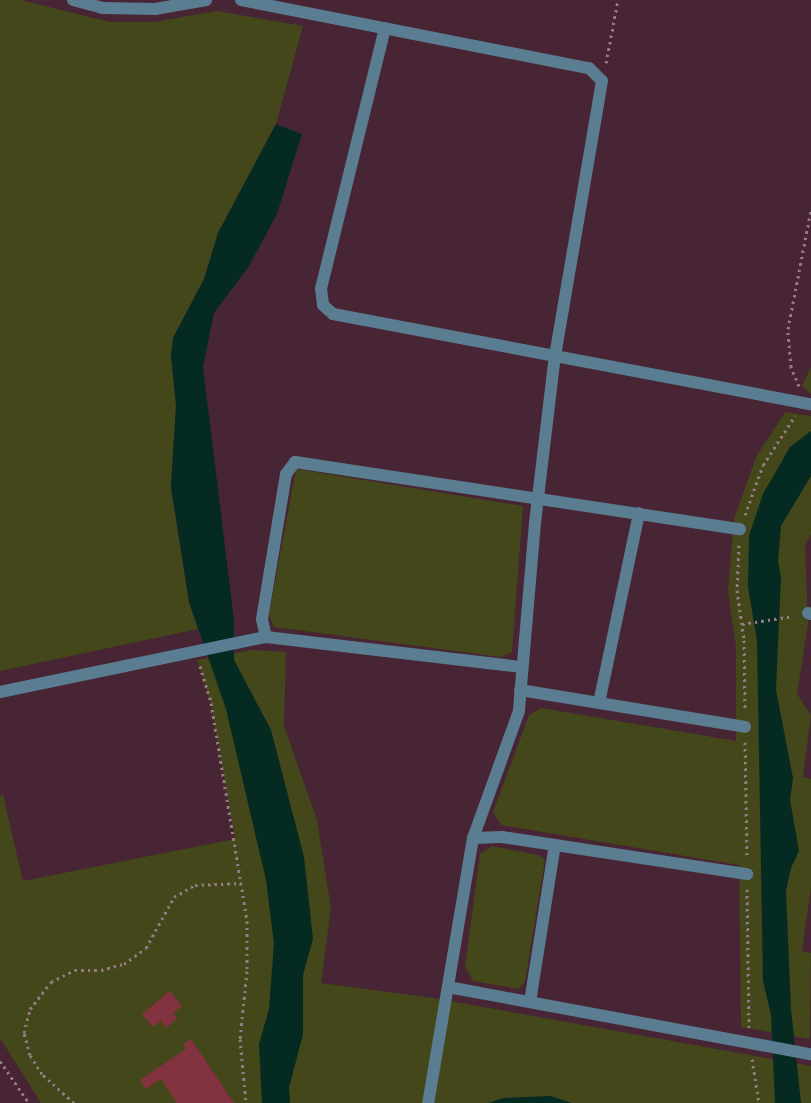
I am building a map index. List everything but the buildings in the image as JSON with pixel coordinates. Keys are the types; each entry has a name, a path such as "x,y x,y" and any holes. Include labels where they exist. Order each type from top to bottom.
{"street":[{"path":"73,0 102,8 155,9 206,0"},
{"path":"241,0 589,68 602,81 555,355 538,498 519,711 473,838 428,1103"},
{"path":"385,28 322,288 323,305 333,314 811,404"},
{"path":"266,637 262,619 286,474 296,462 740,529"},
{"path":"599,703 639,513"},
{"path":"0,692 266,637 522,668"},
{"path":"520,690 745,727"},
{"path":"473,838 502,837 747,874"},
{"path":"530,1002 555,845"},
{"path":"448,987 811,1054"}],"path":[{"path":"602,81 618,0"},
{"path":"802,392 792,367 788,329 811,209"},
{"path":"742,624 809,613"},
{"path":"196,652 211,704 247,921 247,971 240,1039 246,1103"},
{"path":"74,1103 42,1074 30,1055 24,1034 30,1009 52,982 75,970 101,970 124,964 146,948 174,897 195,885 241,882"},
{"path":"0,1062 29,1103"}],"green space":[{"path":"0,0 21,0 110,22 154,22 217,11 303,26 276,124 218,233 204,279 173,338 171,356 176,405 171,488 189,602 198,629 0,671"},
{"path":"811,367 811,394 802,386"},
{"path":"785,412 811,416 811,534 805,546 808,624 797,694 811,715 803,777 811,779 811,888 802,951 811,953 810,1039 741,1027 739,865 501,825 493,812 529,715 541,708 736,741 736,647 728,590 734,519 756,457"},
{"path":"296,469 523,506 512,652 501,657 274,627 269,615"},
{"path":"252,650 286,652 284,726 317,820 331,908 321,983 433,998 811,1066 811,1103 41,1103 0,1038 0,796 3,795 23,881 235,839 211,704 197,660"},
{"path":"492,846 538,855 545,860 525,982 518,989 473,981 465,967 480,854"}],"shaded area":[{"path":"276,124 302,134 277,214 249,266 214,313 203,367 234,620 234,660 271,730 304,857 313,939 303,975 303,1034 289,1088 290,1103 262,1103 259,1044 269,1009 274,943 266,880 226,709 189,602 171,487 176,405 171,356 173,338 204,279 218,233"},
{"path":"811,431 811,476 781,526 778,561 781,577 776,690 793,778 790,800 799,851 791,868 786,891 791,1009 801,1103 775,1103 771,1015 763,981 757,641 748,587 749,536 763,494 790,447"},
{"path":"551,1096 572,1103 489,1103 503,1098"}]}
